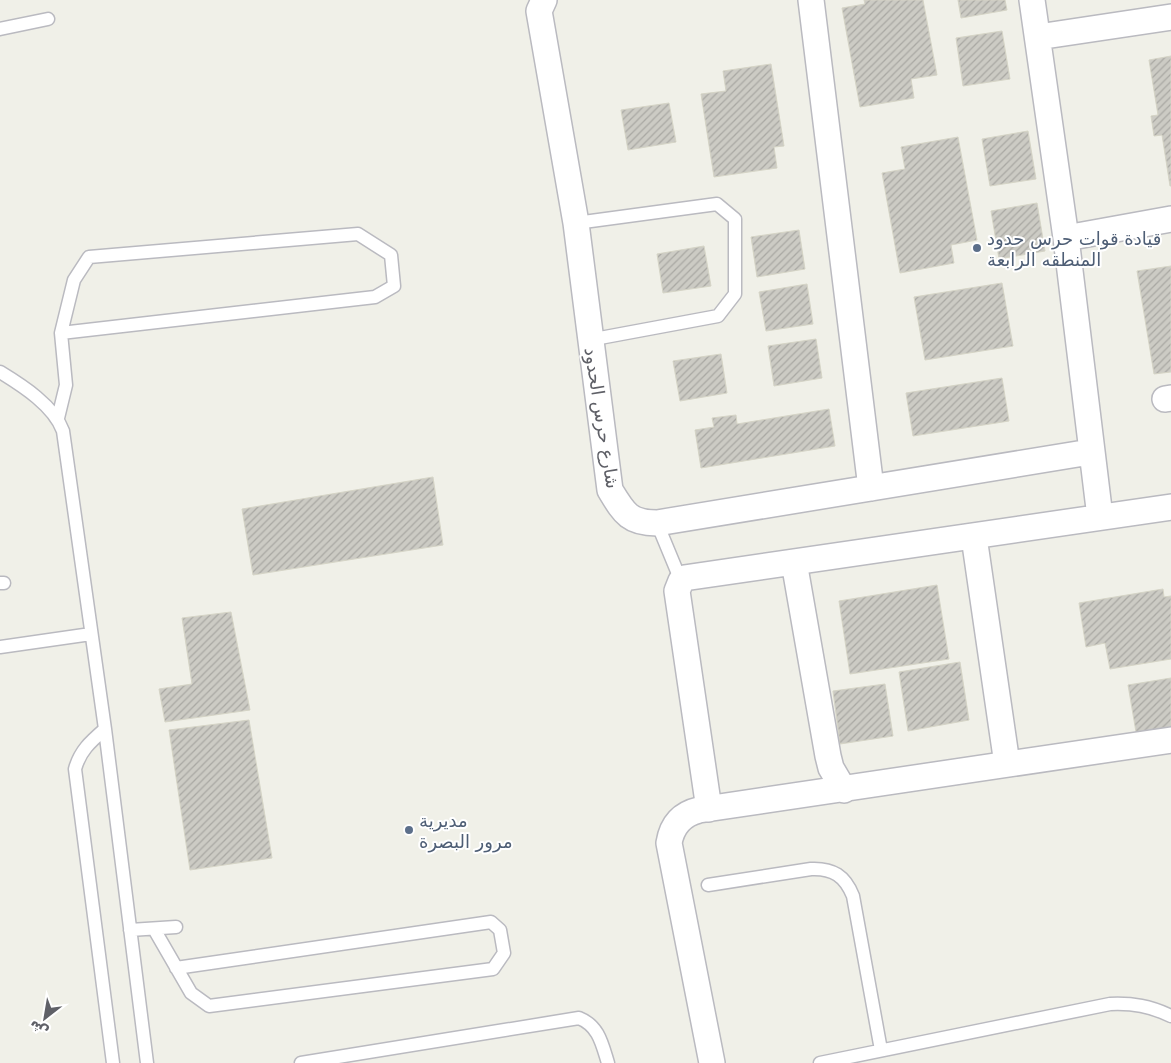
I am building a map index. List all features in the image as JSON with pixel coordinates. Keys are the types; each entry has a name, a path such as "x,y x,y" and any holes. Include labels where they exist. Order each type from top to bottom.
{"street":[{"name":"شارع حرس الحدود","path":"544,0 538,11 576,223 610,490 622,511 640,523 657,523 1090,452"},
{"path":"811,0 871,488"},
{"path":"1032,0 1066,238 1090,452 1100,517"},
{"path":"1038,37 1171,17"},
{"path":"1066,238 1171,219"},
{"path":"709,809 677,591 681,581 691,576 974,537 1171,507"},
{"path":"974,537 1007,764"},
{"path":"794,562 828,756 831,768 844,790"},
{"path":"712,1063 669,843 674,828 684,816 691,812 709,809 1171,740"}],"lane":[{"path":"0,29 48,19"},
{"path":"576,223 717,204 735,219 735,294 718,316 590,340"},
{"path":"58,418 66,385 61,333 74,280 89,257 358,234 391,255 394,286 375,297 61,333"},
{"path":"0,372 16,382 58,418 64,432 105,729 147,1063"},
{"path":"657,523 681,581"},
{"path":"0,647 91,634"},
{"path":"105,729 86,745 79,756 75,775 113,1063"},
{"path":"708,885 811,869 825,868 838,873 848,883 853,896 881,1050"},
{"path":"154,929 176,968 191,993 209,1006 493,969 504,953 500,930 491,922 176,968"},
{"path":"130,930 176,927"},
{"path":"820,1063 1110,1004 1132,1003 1154,1008 1171,1016"},
{"path":"301,1063 579,1018 593,1026 600,1036 608,1063"}],"building":[{"path":"864,0 923,0 937,75 911,79 914,98 860,107 842,8 865,4"},
{"path":"958,0 1005,0 1007,10 961,18"},
{"path":"1002,31 1010,79 963,86 956,38"},
{"path":"1171,56 1170,186 1162,135 1154,136 1151,116 1158,115 1149,60"},
{"path":"771,64 784,146 774,147 777,168 714,177 701,94 726,91 723,71"},
{"path":"669,103 676,142 628,150 621,110"},
{"path":"1028,131 1036,179 990,186 982,139"},
{"path":"958,137 977,240 951,245 954,263 900,273 882,173 905,169 901,147"},
{"path":"1037,203 1045,251 999,259 991,211"},
{"path":"799,230 805,269 757,277 751,237"},
{"path":"704,246 711,286 663,293 657,254"},
{"path":"1171,266 1171,372 1154,374 1137,271"},
{"path":"1002,283 1013,346 925,360 914,297"},
{"path":"807,284 813,324 766,331 759,292"},
{"path":"816,339 822,378 774,386 768,346"},
{"path":"721,354 727,393 680,401 673,361"},
{"path":"1002,378 1009,421 913,436 906,393"},
{"path":"829,409 835,446 701,468 695,430 714,427 712,418 736,415 737,424"},
{"path":"433,477 443,545 253,575 242,509"},
{"path":"937,585 949,659 850,674 839,601"},
{"path":"1163,589 1164,597 1171,596 1171,659 1110,669 1105,643 1086,647 1079,603"},
{"path":"231,612 250,710 165,722 159,689 192,684 182,618"},
{"path":"960,662 969,720 908,731 899,672"},
{"path":"1171,678 1171,727 1136,732 1128,685"},
{"path":"885,684 893,736 840,744 833,691"},
{"path":"249,720 272,858 190,870 169,730"}],"place":[{"name":"قيادة قوات حرس حدود المنطقه الرابعة","path":"977,248"},
{"name":"مديرية مرور البصرة","path":"409,830"}]}
